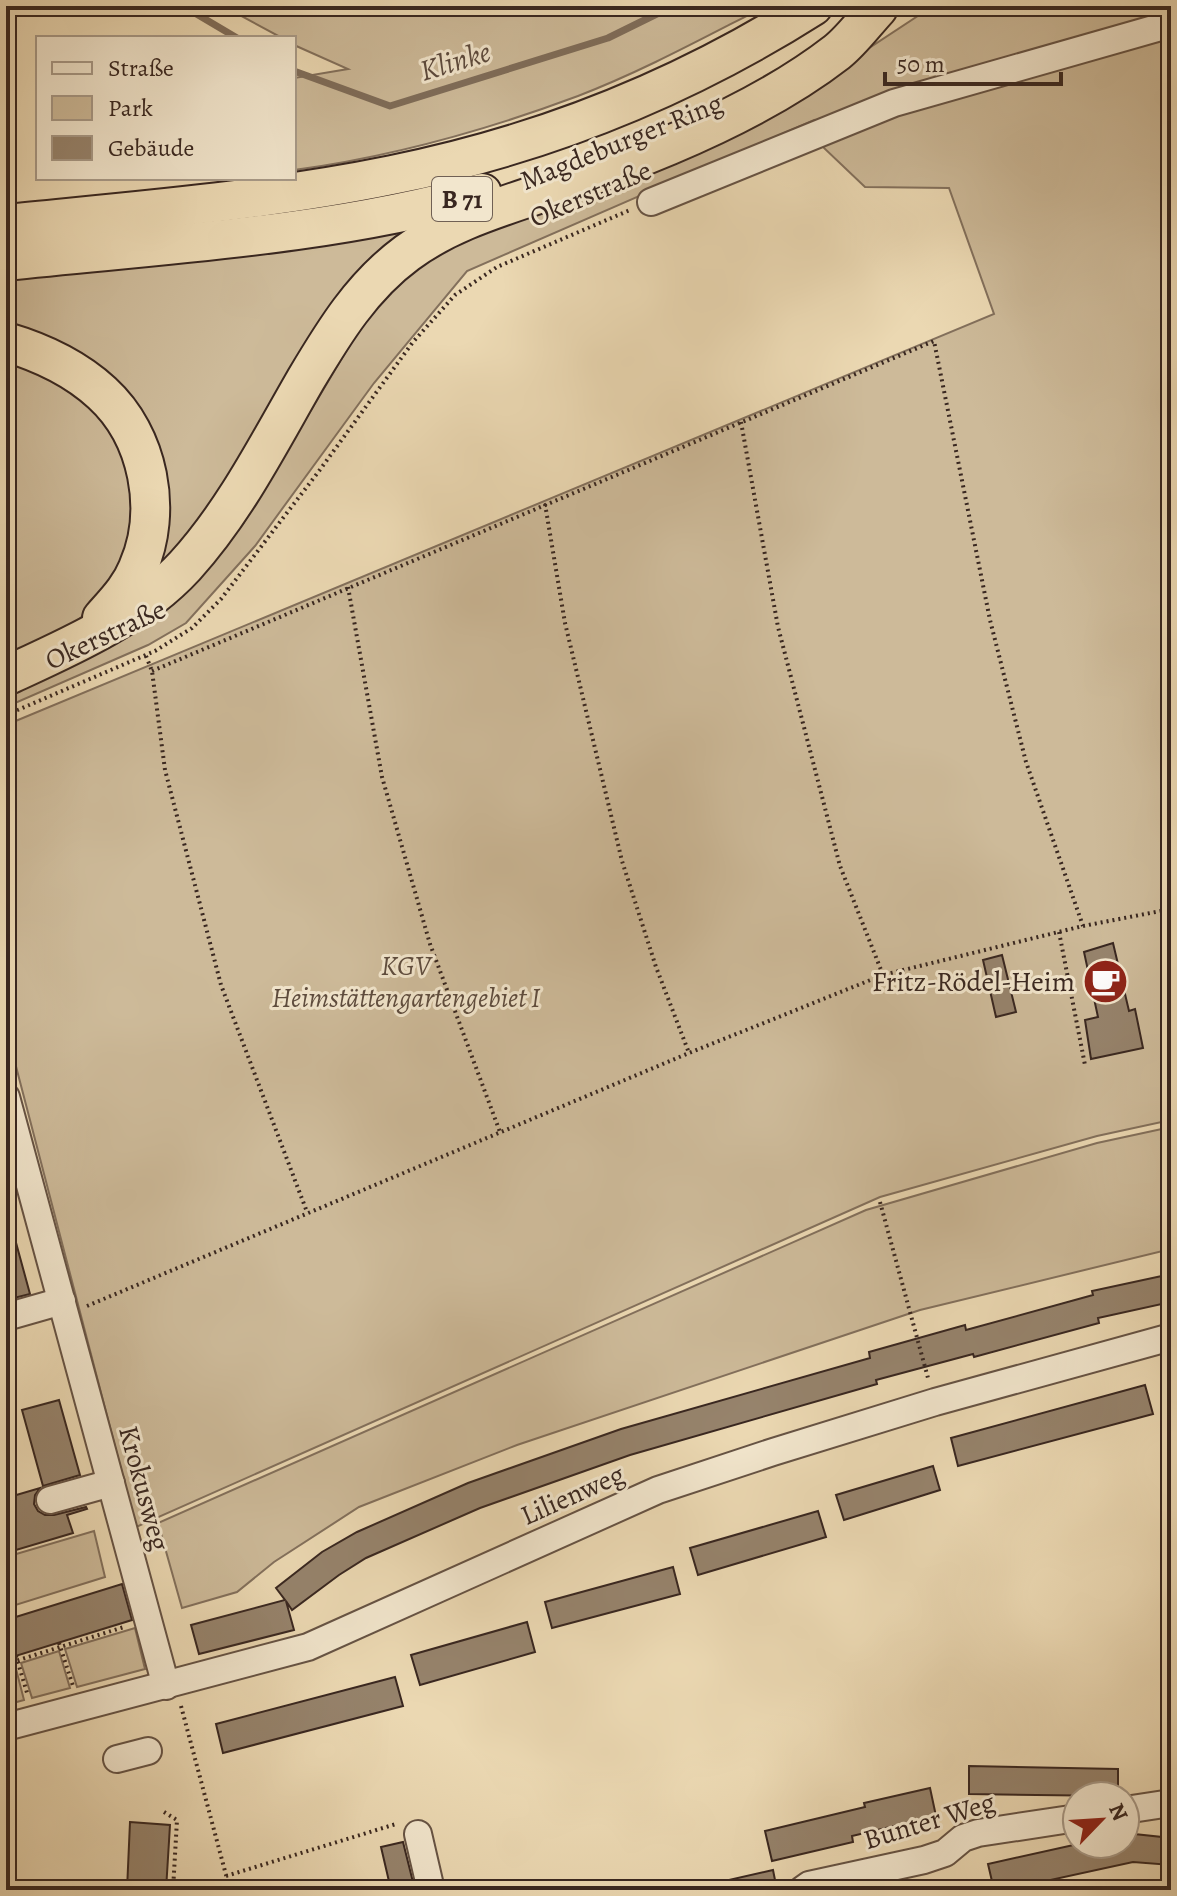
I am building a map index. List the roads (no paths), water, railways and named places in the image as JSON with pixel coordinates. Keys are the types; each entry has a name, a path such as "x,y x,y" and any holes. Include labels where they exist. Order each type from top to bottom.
{"highway":[{"name":"Magdeburger Ring","path":"6,224 296,192 394,175 503,148 599,115 673,84 813,6"},
{"name":"Magdeburger Ring","path":"6,261 354,221 511,185 576,163 693,116 768,77 879,7"},
{"path":"6,676 68,647 138,607 167,584 192,557 236,498 343,320 376,280 409,252 460,222 621,166 753,104 840,50 879,7"},
{"path":"6,342 66,368 104,394 131,429 145,468 149,521 137,570 117,601 68,647"}],"street":[{"name":"Okerstraße","path":"651,202 894,103 1171,24"},
{"name":"Krokusweg","path":"8,1112 73,1304 111,1483 166,1686"},
{"path":"6,1317 73,1304"},
{"name":"Lilienweg","path":"6,1727 308,1647 658,1490 935,1402 1171,1337"},
{"path":"50,1500 111,1483"},
{"path":"117,1759 148,1751"},
{"path":"1141,1808 1171,1803"},
{"name":"Bunter Weg","path":"802,1890 809,1885 932,1858 949,1851 963,1838 978,1833 1061,1820"},
{"path":"418,1834 431,1890"}],"waterway":[{"name":"Klinke","path":"183,6 234,36"},
{"name":"Klinke","path":"296,72 390,106 608,38 673,6"}],"place":[{"name":"Fritz-Rödel-Heim","path":"1106,981"}],"park label":[{"name":"KGV Heimstättengartengebiet I","path":"406,981"}]}
